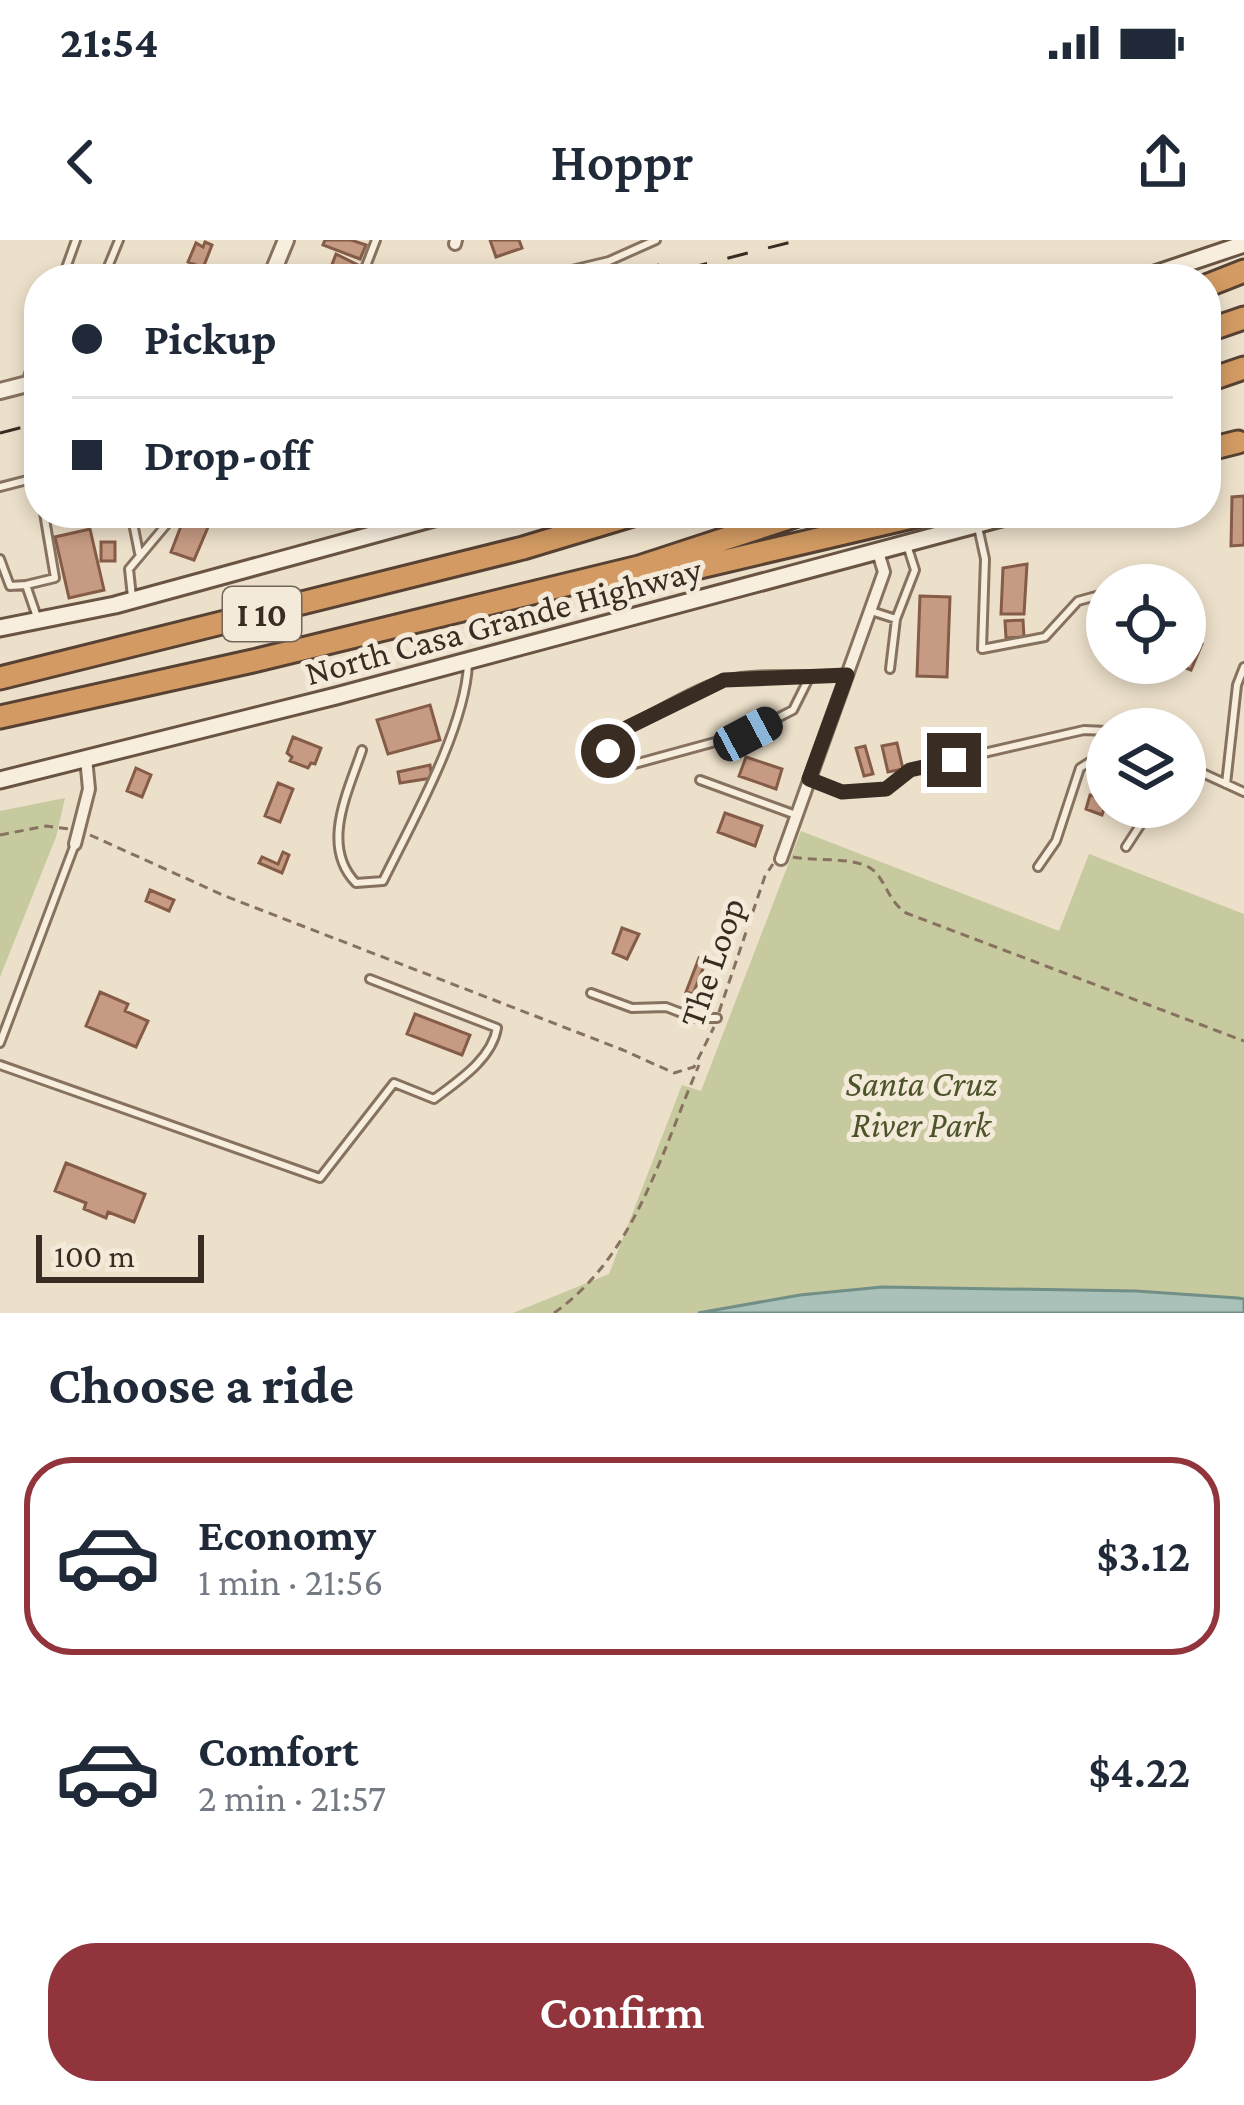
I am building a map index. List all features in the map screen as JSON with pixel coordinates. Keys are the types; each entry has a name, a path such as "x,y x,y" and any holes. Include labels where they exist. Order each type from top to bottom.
{"highway":[{"name":"I 10","path":"0,678 590,528"},
{"name":"I 10","path":"0,717 639,567 758,528"},
{"path":"639,567 687,570 865,528"}],"main road":[{"path":"1185,264 1244,244"},
{"path":"0,628 133,600 393,528"},
{"name":"North Casa Grande Highway","path":"0,780 967,528"}],"street":[{"path":"781,859 884,572 878,553"},
{"path":"78,838 89,789 86,758"}],"lane":[{"path":"596,264 656,240"},
{"path":"0,559 10,586 55,578 47,528"},
{"path":"134,528 139,553"},
{"path":"133,600 129,569 163,528"},
{"path":"979,528 985,559 982,649 1045,637 1078,601 1086,599"},
{"path":"890,669 896,619 915,570 907,545"},
{"path":"26,585 38,620"},
{"path":"871,611 896,619"},
{"path":"362,750 340,814 338,855 356,883 383,881 426,794 459,710 467,689 468,661"},
{"path":"1226,784 1244,667"},
{"path":"810,676 793,710 748,734 616,769 608,751 614,734 724,680 810,676 847,675"},
{"path":"809,779 842,792 886,789 910,770 1086,730"},
{"path":"1038,867 1056,841 1080,768 1086,764"},
{"path":"1206,775 1244,792"},
{"path":"700,780 796,815"},
{"path":"1126,847 1138,828"},
{"path":"0,1043 78,838"},
{"path":"0,1065 320,1178 394,1083 434,1099 466,1076 496,1038 497,1028 370,979"},
{"path":"591,993 632,1008 666,1007 695,1018 717,1018"}],"path":[{"name":"The Loop","path":"0,835 46,826 623,1050 658,1068 686,1072 705,1052 765,876 781,859"},
{"path":"781,859 860,861 874,870 891,900 906,913 1244,1041"},
{"path":"554,1313 576,1297 620,1246 705,1052"}],"green space":[{"path":"65,798 56,837 0,977 0,811"},
{"name":"Santa Cruz River Park","path":"801,831 1059,931 1089,854 1244,914 1244,1313 513,1313 609,1274 682,1085 701,1091"}],"water":[{"path":"882,1287 1136,1291 1238,1298 1244,1299 1244,1313 698,1313"}],"building":[{"path":"325,240 366,245 360,259 323,245"},
{"path":"490,240 519,240 522,248 496,257"},
{"path":"205,242 212,245 205,264 188,262 196,243 203,247"},
{"path":"336,254 356,264 332,264"},
{"path":"1244,496 1244,545 1231,546 1232,497"},
{"path":"180,528 208,528 194,560 171,552"},
{"path":"90,529 104,590 69,598 55,537"},
{"path":"101,542 115,542 115,561 101,561"},
{"path":"1027,564 1024,614 1001,614 1003,568"},
{"path":"920,596 950,597 947,677 917,676"},
{"path":"1023,620 1024,637 1006,638 1005,621"},
{"path":"430,705 440,740 388,754 377,720"},
{"path":"293,737 321,748 315,764 308,768 290,761 287,753"},
{"path":"897,743 903,769 888,772 882,746"},
{"path":"865,746 873,774 864,776 856,748"},
{"path":"746,757 782,769 776,789 739,776"},
{"path":"430,765 432,778 400,783 398,772"},
{"path":"136,768 151,775 142,797 127,791"},
{"path":"278,783 293,789 280,822 265,816"},
{"path":"725,813 762,826 755,846 718,832"},
{"path":"283,852 289,855 282,873 259,863 262,857 278,864"},
{"path":"150,890 174,900 169,911 146,901"},
{"path":"622,928 639,934 627,959 613,953"},
{"path":"699,958 706,961 693,994 686,992"},
{"path":"100,992 128,1004 125,1011 148,1021 136,1047 86,1026"},
{"path":"415,1014 470,1035 462,1055 407,1034"},
{"path":"66,1163 145,1194 134,1222 108,1212 106,1218 84,1209 86,1203 55,1191"}],"railway":[{"path":"705,264 799,240"},
{"path":"0,433 24,427"}],"route":[{"path":"608,751 614,734 724,680 847,675 809,779 842,792 886,789 910,770 954,760"}]}
